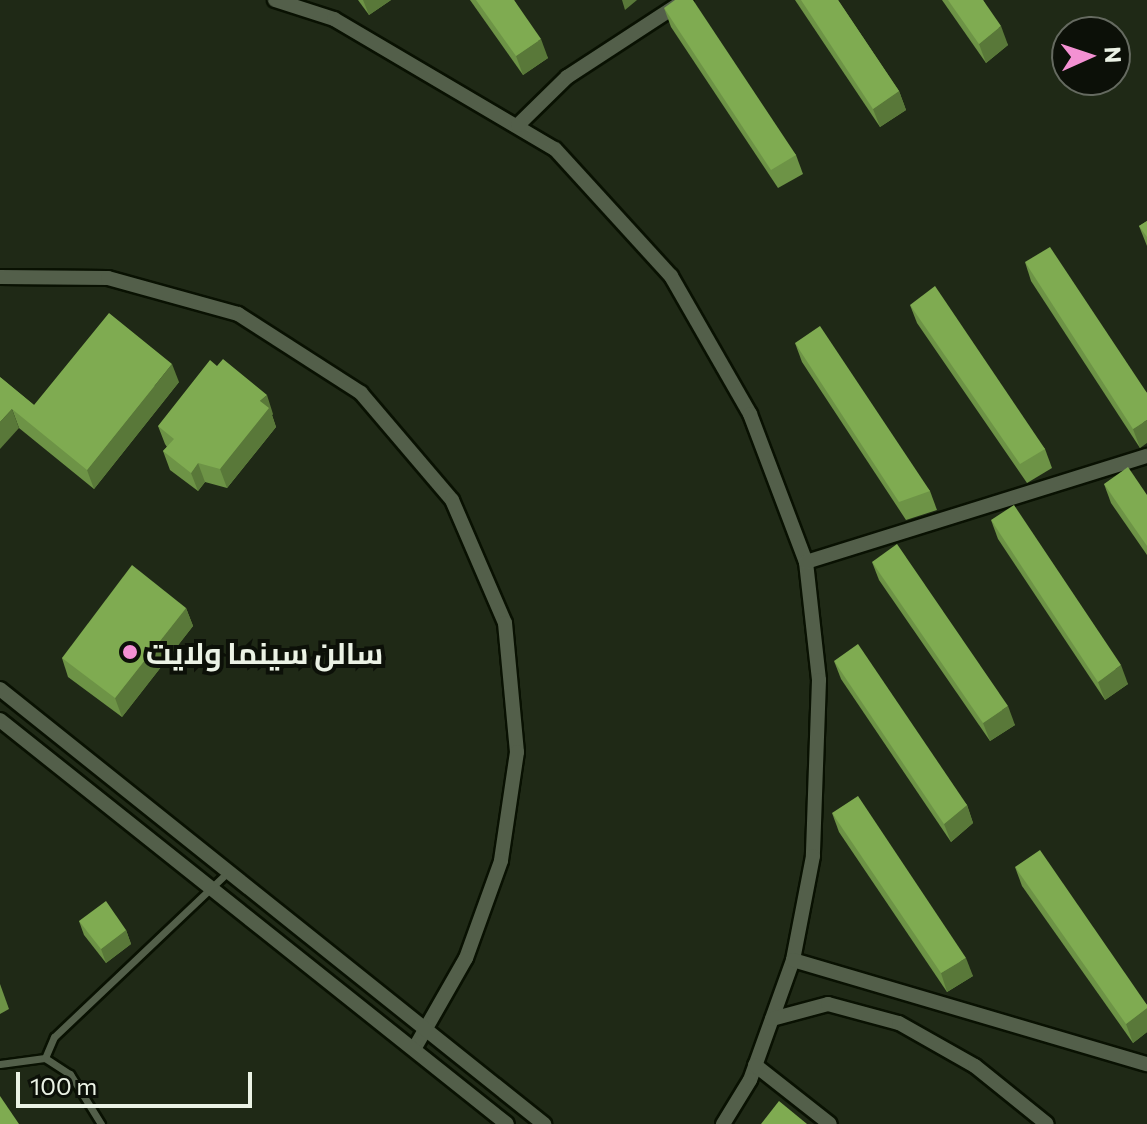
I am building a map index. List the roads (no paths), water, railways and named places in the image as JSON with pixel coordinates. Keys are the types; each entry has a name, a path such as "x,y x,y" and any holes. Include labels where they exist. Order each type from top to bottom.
{"street":[{"path":"275,0 334,19 555,149 671,276 750,414 806,562 819,680 813,856 793,960 755,1065 723,1124"},
{"path":"518,125 567,77 685,0"},
{"path":"1,275 108,278 238,314 361,393 452,500 505,623 517,752 501,861 466,958 414,1049"},
{"path":"806,562 1147,456"},
{"path":"0,689 544,1124"},
{"path":"0,720 211,894 507,1124"},
{"path":"793,960 1147,1064"},
{"path":"772,1019 828,1004 899,1023 975,1066 1047,1124"},
{"path":"755,1065 830,1124"}],"lane":[{"path":"45,1058 54,1037 211,894 227,873"},
{"path":"0,1064 45,1058 70,1074 101,1124"}],"place":[{"name":"سالن سینما ولایت","path":"130,652"}]}
